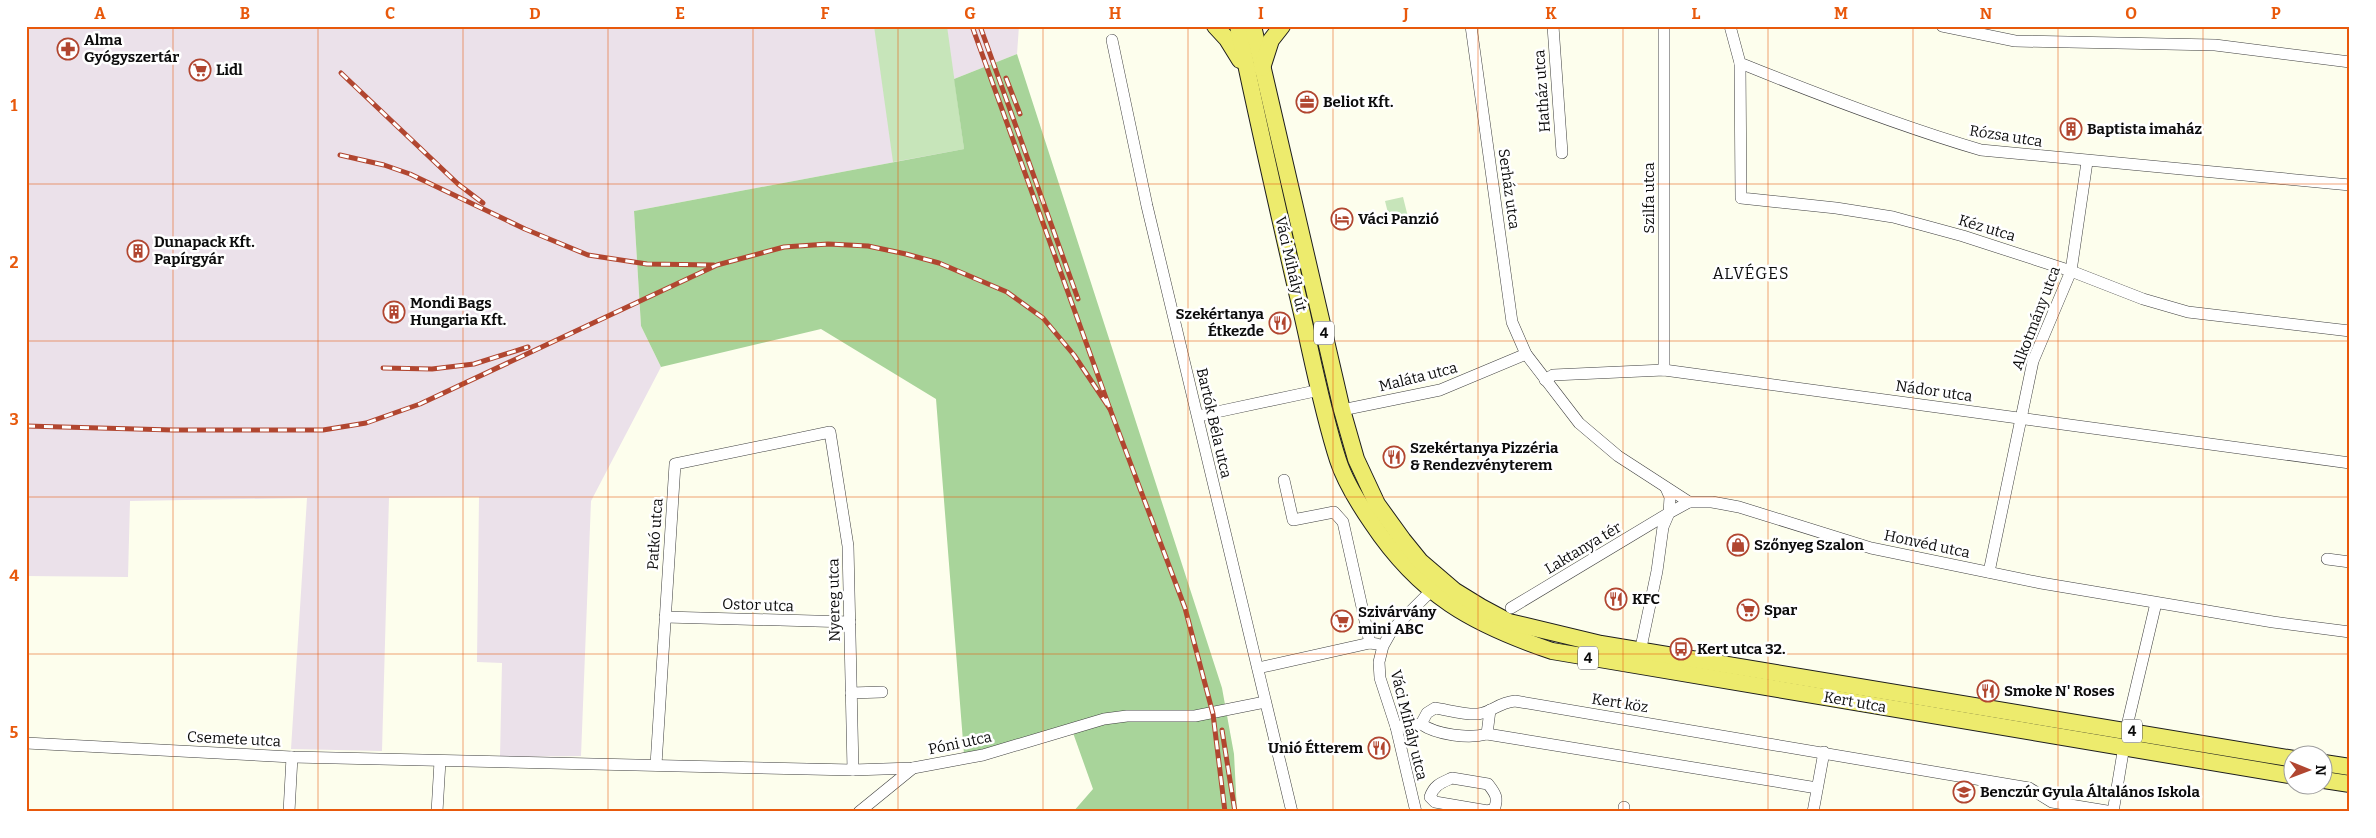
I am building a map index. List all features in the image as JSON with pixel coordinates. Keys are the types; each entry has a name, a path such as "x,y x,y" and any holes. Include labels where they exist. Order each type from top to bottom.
{"main road":[{"name":"4","path":"1215,26 1254,70"},
{"name":"Váci Mihály út","path":"1238,26 1254,70 1356,459 1377,504 1436,585"},
{"name":"Váci Mihály út","path":"1253,26 1254,70 1320,390 1339,462 1360,505 1388,547 1436,585"},
{"path":"1254,70 1271,40 1282,26"},
{"name":"Kert utca","path":"1436,585 1509,622 1639,658 2125,738 2284,757"},
{"name":"Kert utca","path":"2125,738 2284,774"},
{"path":"2334,765 2350,767"},
{"path":"2334,782 2350,784"}],"street":[{"name":"Serház utca","path":"1471,26 1512,322 1526,354"},
{"name":"Hatház utca","path":"1553,26 1562,154"},
{"name":"Szilfa utca","path":"1664,26 1664,370"},
{"path":"1730,26 1740,63"},
{"path":"1942,26 2015,41 2216,45 2350,62"},
{"name":"Bartók Béla utca","path":"1112,40 1148,206 1292,812"},
{"name":"Rózsa utca","path":"1740,63 1943,139 1981,150 2087,162 2350,184"},
{"name":"Kéz utca","path":"1740,63 1741,198 1836,208 1893,217 1963,236 2071,271 2143,299 2188,312 2350,331"},
{"name":"Alkotmány utca","path":"1989,572 2033,362 2071,271 2087,162"},
{"path":"1526,354 1579,423 1618,456 1689,502"},
{"name":"Maláta utca","path":"1342,410 1440,390 1526,354"},
{"name":"Nádor utca","path":"1546,380 1553,375 1664,370 2350,463"},
{"path":"1198,416 1320,390"},
{"name":"Patkó utca","path":"656,765 675,464 830,432"},
{"name":"Nyereg utca","path":"830,432 848,546 853,770"},
{"path":"1284,480 1293,520 1334,512 1343,522 1370,643"},
{"path":"1639,658 1657,571 1663,527 1669,513 1670,497 1666,488"},
{"name":"Honvéd utca","path":"1689,502 1712,502 1738,508 1871,548 1989,572 2156,603 2350,632"},
{"name":"Laktanya tér","path":"1512,608 1689,502"},
{"path":"2327,559 2350,562"},
{"name":"Váci Mihály utca","path":"1414,806 1396,727 1380,678 1379,662 1392,630 1436,585"},
{"path":"2113,812 2125,738 2156,603"},
{"name":"Ostor utca","path":"664,617 850,622"},
{"path":"1258,668 1370,643 1384,646"},
{"path":"851,693 882,692"},
{"name":"Póni utca","path":"656,765 853,770 913,768 983,755 1104,719 1127,716 1195,716 1265,702"},
{"name":"Kert köz","path":"1421,724 1427,713 1435,708 1477,714 1490,710 1502,702 1515,702 1824,752 2030,788 2052,802 2113,812"},
{"path":"1487,734 1490,710"},
{"path":"1396,727 1421,724 1429,729 1475,737 1487,734 1817,788"},
{"name":"Csemete utca","path":"26,743 292,757 656,765"},
{"path":"1812,812 1824,752"},
{"path":"289,812 292,757"},
{"path":"437,812 440,761"},
{"path":"858,812 913,768"},
{"path":"1414,806 1430,797 1436,785 1452,778 1488,784 1496,794 1497,802 1494,809 1488,811 1435,802 1430,797"}],"shaded area":[{"path":"26,26 1019,26 1017,54 954,79 964,149 634,211 641,326 661,367 591,501 581,756 500,757 502,663 477,662 479,497 389,498 382,751 291,749 307,498 130,501 128,577 26,576"}],"green space":[{"path":"874,26 947,26 964,149 893,162"},
{"path":"1017,54 1222,688 1234,754 1237,812 1073,812 1093,789 1072,730 964,754 936,399 821,329 661,367 641,326 634,211 964,149 954,79"},
{"path":"1403,197 1408,217 1390,221 1385,201"}],"railway":[{"path":"972,26 1110,409 1185,608 1213,714 1225,812"},
{"path":"980,26 1078,299"},
{"path":"341,73 458,184 483,203"},
{"path":"1006,78 1020,114"},
{"path":"340,155 384,165 410,174 525,229 588,255 647,264 714,265"},
{"path":"26,426 173,430 323,430 366,423 420,404 717,265 784,247 828,244 868,246 906,254 939,263 1007,292 1043,318 1074,355 1110,409"},
{"path":"383,368 432,369 474,364 528,347"},
{"path":"1222,730 1235,812"}],"place":[{"name":"Alma Gyógyszertár","path":"68,49"},
{"name":"Lidl","path":"200,70"},
{"name":"Beliot Kft.","path":"1307,102"},
{"name":"Baptista imaház","path":"2071,129"},
{"name":"Váci Panzió","path":"1342,219"},
{"name":"Dunapack Kft. Papírgyár","path":"138,251"},
{"name":"Mondi Bags Hungaria Kft.","path":"394,312"},
{"name":"Szekértanya Étkezde","path":"1280,323"},
{"name":"Szekértanya Pizzéria & Rendezvényterem","path":"1394,457"},
{"name":"Szőnyeg Szalon","path":"1738,545"},
{"name":"KFC","path":"1616,599"},
{"name":"Spar","path":"1748,610"},
{"name":"Szivárvány mini ABC","path":"1342,621"},
{"name":"Kert utca 32.","path":"1681,649"},
{"name":"Smoke N' Roses","path":"1988,691"},
{"name":"Unió Étterem","path":"1379,748"},
{"name":"Benczúr Gyula Általános Iskola","path":"1964,792"}],"district":[{"name":"ALVÉGES","path":"1751,273"}]}
